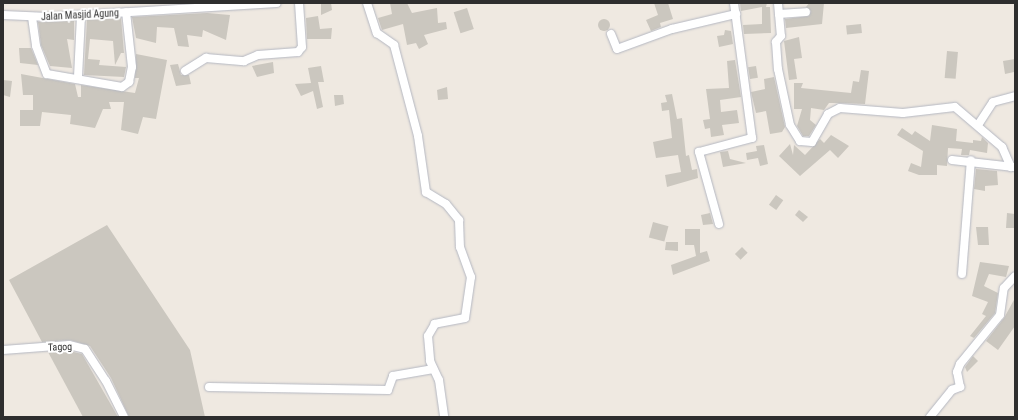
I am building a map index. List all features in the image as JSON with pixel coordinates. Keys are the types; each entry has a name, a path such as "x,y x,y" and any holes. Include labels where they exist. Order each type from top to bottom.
{"street":[{"name":"Jalan Masjid Agung","path":"3,15 32,17 81,15 277,3"},
{"path":"185,71 206,58 244,61 258,55 298,52 302,47 299,3"},
{"path":"367,3 377,33 394,45 418,136 426,192 446,204 459,220 460,248 471,277 465,318 438,323 429,331 433,369 439,380 444,417"},
{"path":"719,224 700,150 752,138 734,3"},
{"path":"778,3 781,36 776,42 778,69 793,133 805,144 816,138 828,114 840,108 903,113 955,107 1002,147 1013,167"},
{"path":"32,17 36,46 47,74 78,77 112,86 128,85 132,67 126,12"},
{"path":"778,14 806,12"},
{"path":"610,34 617,49 672,29 736,14"},
{"path":"78,77 81,15"},
{"path":"978,126 993,102 1015,96"},
{"path":"952,160 971,160 1013,167"},
{"path":"962,274 971,160"},
{"path":"930,417 952,390 960,387 957,372 960,364 1000,315 1004,288 1015,276"},
{"name":"Tagog","path":"3,350 70,345 85,349 110,388 124,417"},
{"path":"209,387 388,390 393,376 433,369"}],"building":[{"path":"321,3 331,3 332,10 321,15"},
{"path":"390,3 407,3 412,13 437,8 438,23 446,22 447,29 424,35 428,44 419,49 416,43 407,45 403,24 382,30 378,18 392,14"},
{"path":"654,3 668,3 673,19 660,23 661,27 651,31 646,20 658,15"},
{"path":"740,3 767,3 766,7 770,7 771,33 744,34 743,25 762,24 762,7 741,11"},
{"path":"809,3 824,3 822,24 786,28 785,19 809,16 811,11 806,7"},
{"path":"467,8 474,29 460,33 454,12"},
{"path":"207,13 230,15 226,40 203,30 202,37 187,35 189,47 178,46 174,28 157,27 156,43 136,38 132,17"},
{"path":"318,16 320,29 332,28 331,39 307,39 306,18"},
{"path":"121,18 124,53 121,53 115,65 113,41 90,39 88,59 100,60 99,65 126,67 124,77 84,75 87,20"},
{"path":"602,19 606,19 610,25 606,31 602,31 598,27 598,23"},
{"path":"74,21 74,40 67,39 72,68 50,66 41,45 38,22"},
{"path":"861,24 862,33 847,35 846,26"},
{"path":"725,30 731,31 733,44 719,47 717,36 724,35"},
{"path":"799,37 802,58 794,59 797,79 789,80 784,41"},
{"path":"19,48 31,48 38,65 20,63"},
{"path":"947,51 958,52 956,79 945,78"},
{"path":"136,54 167,60 156,119 143,117 138,134 121,130 124,102 109,102 111,109 103,109 95,128 70,124 71,115 42,112 40,126 20,126 20,110 33,110 33,95 23,95 21,74 75,84 78,97 81,97 81,85 135,93 139,78 135,78"},
{"path":"1015,59 1014,72 1005,74 1003,61"},
{"path":"735,60 741,97 720,100 721,112 737,110 739,123 722,125 724,135 711,137 710,128 705,129 703,120 710,119 706,89 729,88 727,61"},
{"path":"273,62 274,73 257,77 252,66"},
{"path":"178,64 181,75 189,75 191,84 176,86 170,65"},
{"path":"321,66 324,82 318,82 323,107 317,109 313,91 301,96 295,84 311,83 308,68"},
{"path":"756,66 758,78 750,79 748,67"},
{"path":"861,70 869,71 865,104 829,103 824,110 811,108 810,120 816,125 809,136 803,136 797,126 802,109 794,109 794,83 803,83 801,88 851,93 853,81 859,82"},
{"path":"774,77 785,127 782,132 770,134 766,111 756,113 751,92 765,89 764,79"},
{"path":"3,80 12,81 10,97 3,95"},
{"path":"447,87 448,99 438,100 437,90"},
{"path":"672,94 677,119 682,118 686,156 689,155 692,170 697,169 698,178 667,187 665,175 681,172 678,155 656,158 653,142 672,138 669,110 662,111 661,103 667,102 665,95"},
{"path":"334,95 343,95 344,104 335,106"},
{"path":"932,125 957,129 956,141 973,143 973,140 981,141 982,137 988,143 987,153 970,150 969,155 961,155 962,149 948,148 947,166 937,165 937,175 919,175 908,171 911,163 921,167 923,151 897,135 902,128 912,135 915,131 930,141"},
{"path":"831,135 849,146 838,158 830,150 800,176 779,156 790,144 793,155 794,145 805,155 820,139 824,143"},
{"path":"764,145 768,164 760,166 758,158 747,160 746,153 757,151 756,146"},
{"path":"728,151 730,159 746,163 723,167 720,152"},
{"path":"976,169 997,171 998,185 985,186 985,191 974,189"},
{"path":"776,195 783,200 776,210 769,205"},
{"path":"799,210 808,217 803,222 795,215"},
{"path":"710,213 713,224 703,225 701,215"},
{"path":"1007,213 1015,214 1015,228 1006,228"},
{"path":"653,222 668,226 664,242 649,237"},
{"path":"107,225 190,350 205,417 129,417 111,378 90,346 70,340 42,342 9,280"},
{"path":"976,227 988,227 989,245 978,245"},
{"path":"685,229 700,229 700,253 707,251 710,261 673,275 671,265 696,256 694,245 685,245"},
{"path":"666,242 678,242 678,251 665,250"},
{"path":"742,247 748,253 741,260 735,254"},
{"path":"980,262 1009,266 1006,277 989,274 984,286 998,293 995,313 974,338 970,336 986,316 982,314 988,302 972,296"},
{"path":"1015,298 1015,326 998,350 986,341 1004,318"},
{"path":"69,351 82,354 118,417 83,417 48,352"},
{"path":"973,356 978,361 967,372 965,367"}]}
